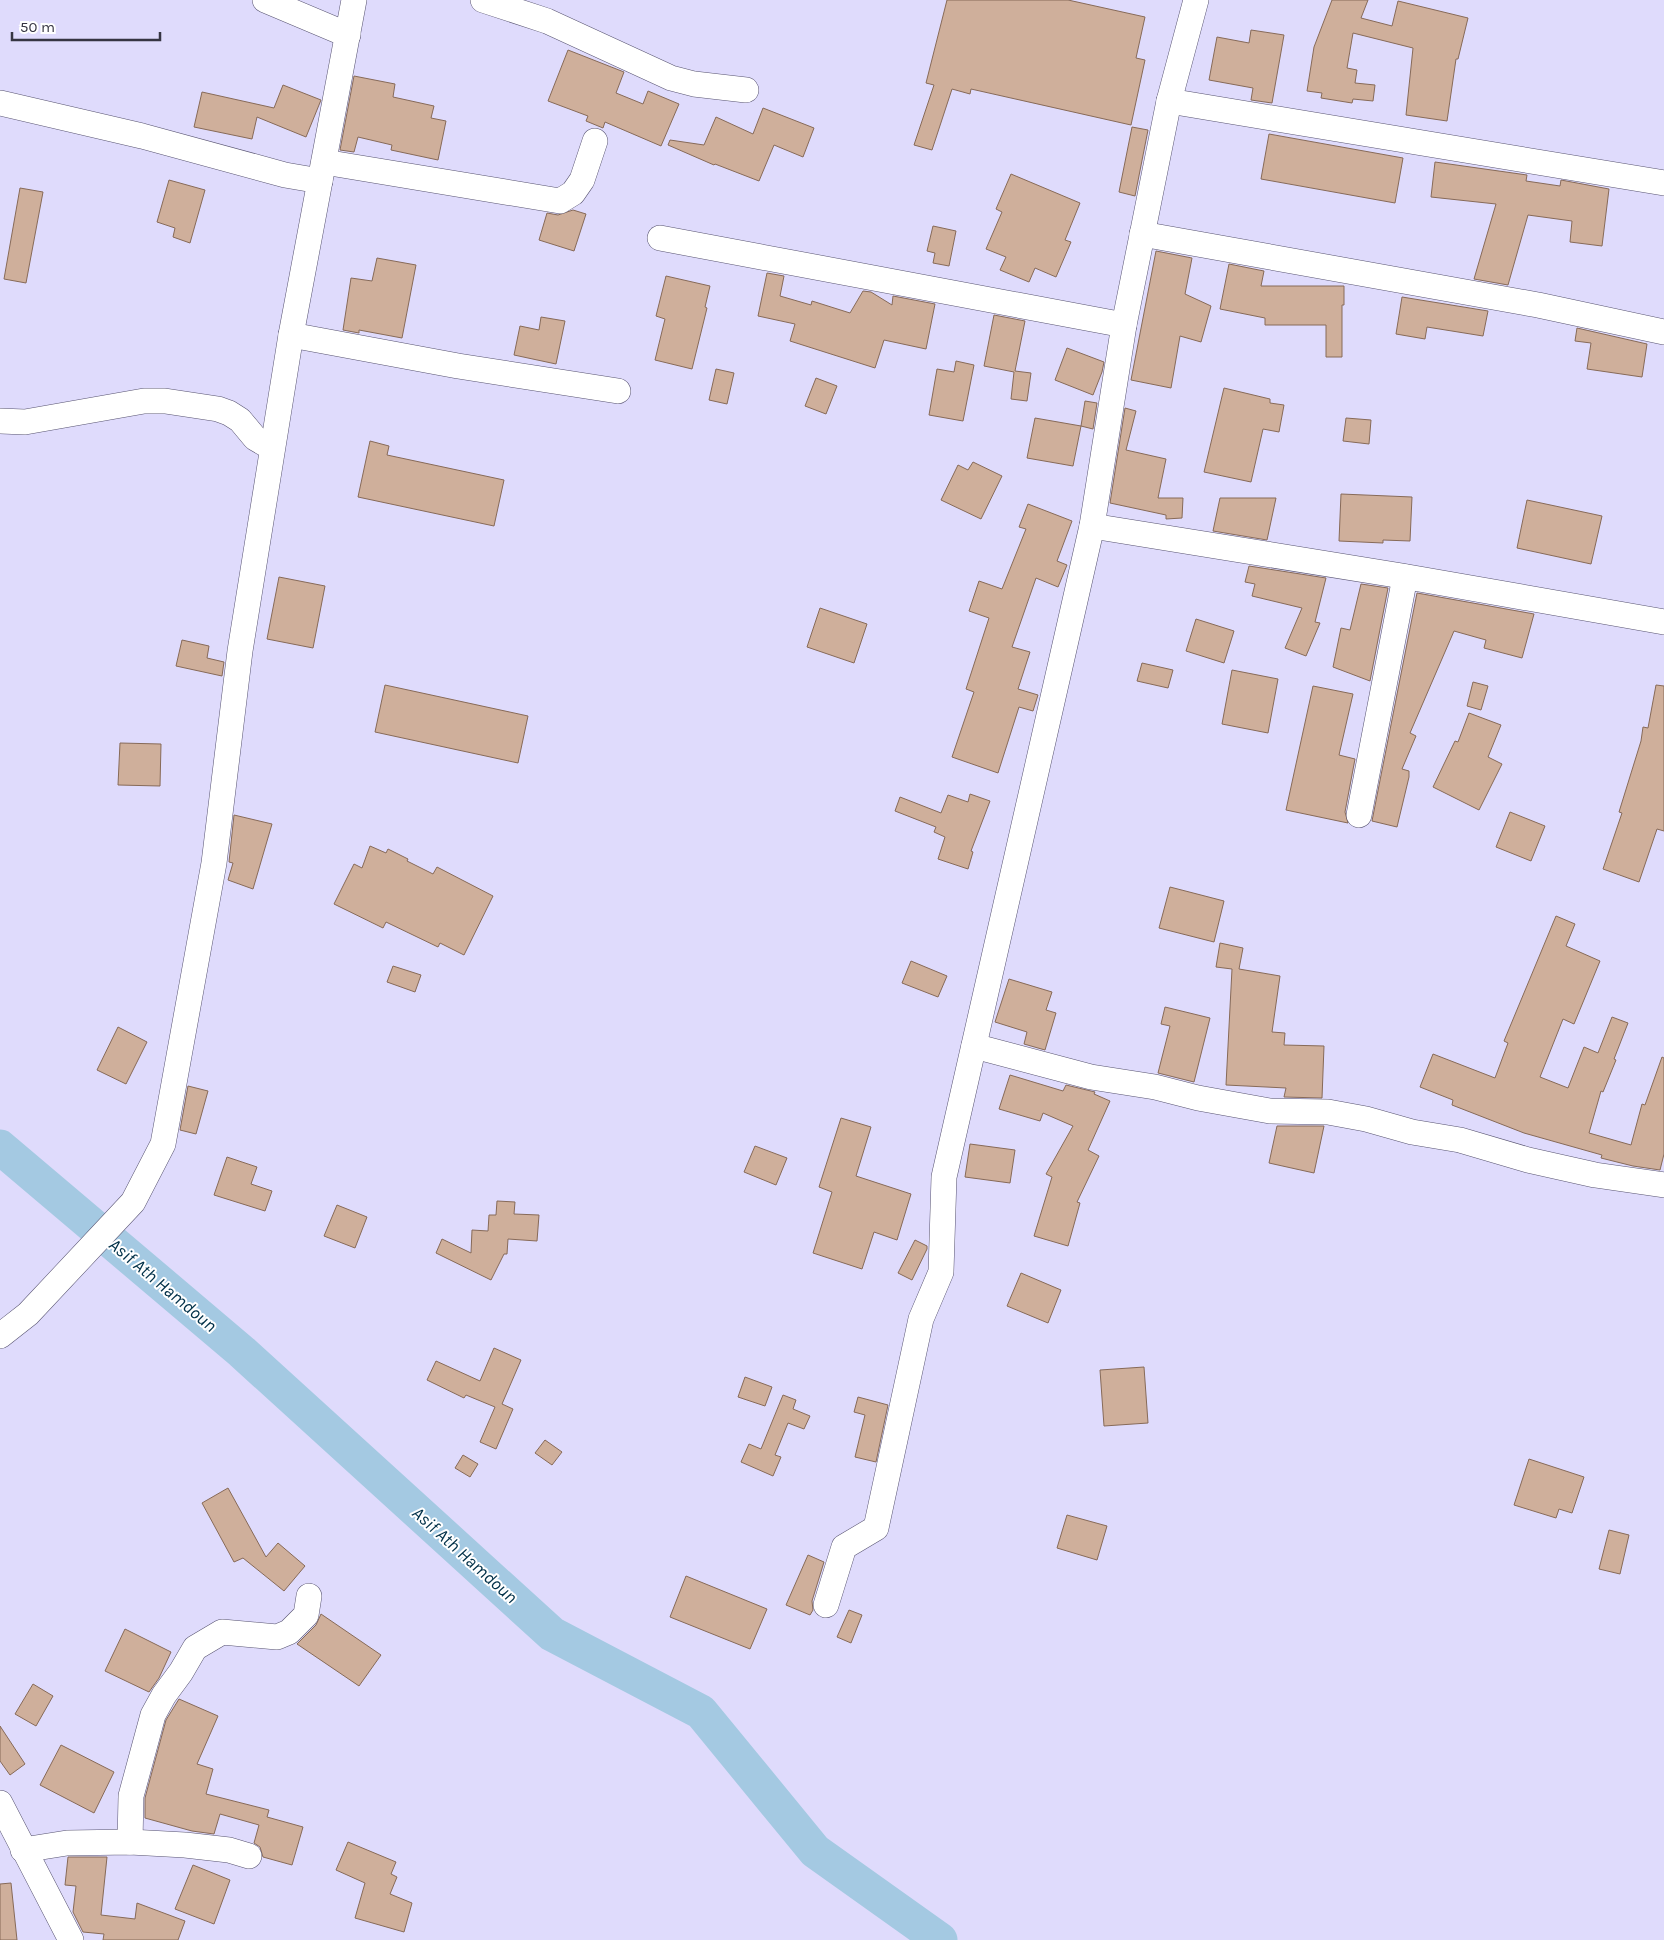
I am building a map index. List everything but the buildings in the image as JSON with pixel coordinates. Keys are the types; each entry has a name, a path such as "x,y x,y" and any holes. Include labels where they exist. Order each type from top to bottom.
{"street":[{"path":"265,0 348,35"},
{"path":"0,1336 28,1314 133,1202 162,1144 214,863 240,651 291,334 354,0"},
{"path":"483,0 547,21 670,78 694,84 746,90"},
{"path":"826,1605 844,1547 876,1528 921,1319 941,1272 944,1177 1092,526 1124,325 1169,100 1196,0"},
{"path":"1169,100 1664,182"},
{"path":"0,103 142,136 285,175 322,171 560,201 573,193 582,180 595,142"},
{"path":"1142,234 1538,305 1664,332"},
{"path":"660,238 1124,325"},
{"path":"291,334 458,366 618,391"},
{"path":"0,421 25,422 144,401 165,401 218,409 229,413 240,420 255,438 272,448"},
{"path":"1092,526 1405,577 1664,622"},
{"path":"1359,815 1405,577"},
{"path":"974,1046 1091,1077 1155,1087 1198,1098 1270,1111 1328,1112 1366,1119 1412,1132 1460,1140 1595,1175 1664,1185"},
{"path":"130,1842 131,1796 153,1715 195,1648 222,1632 277,1637 289,1632 306,1615 309,1596"},
{"path":"0,1803 71,1940"},
{"path":"23,1850 67,1843 130,1842 229,1850 249,1856"}],"waterway":[{"name":"Asif Ath Hamdoun","path":"0,1147 242,1352 552,1634 701,1712 815,1851 940,1940"}]}
